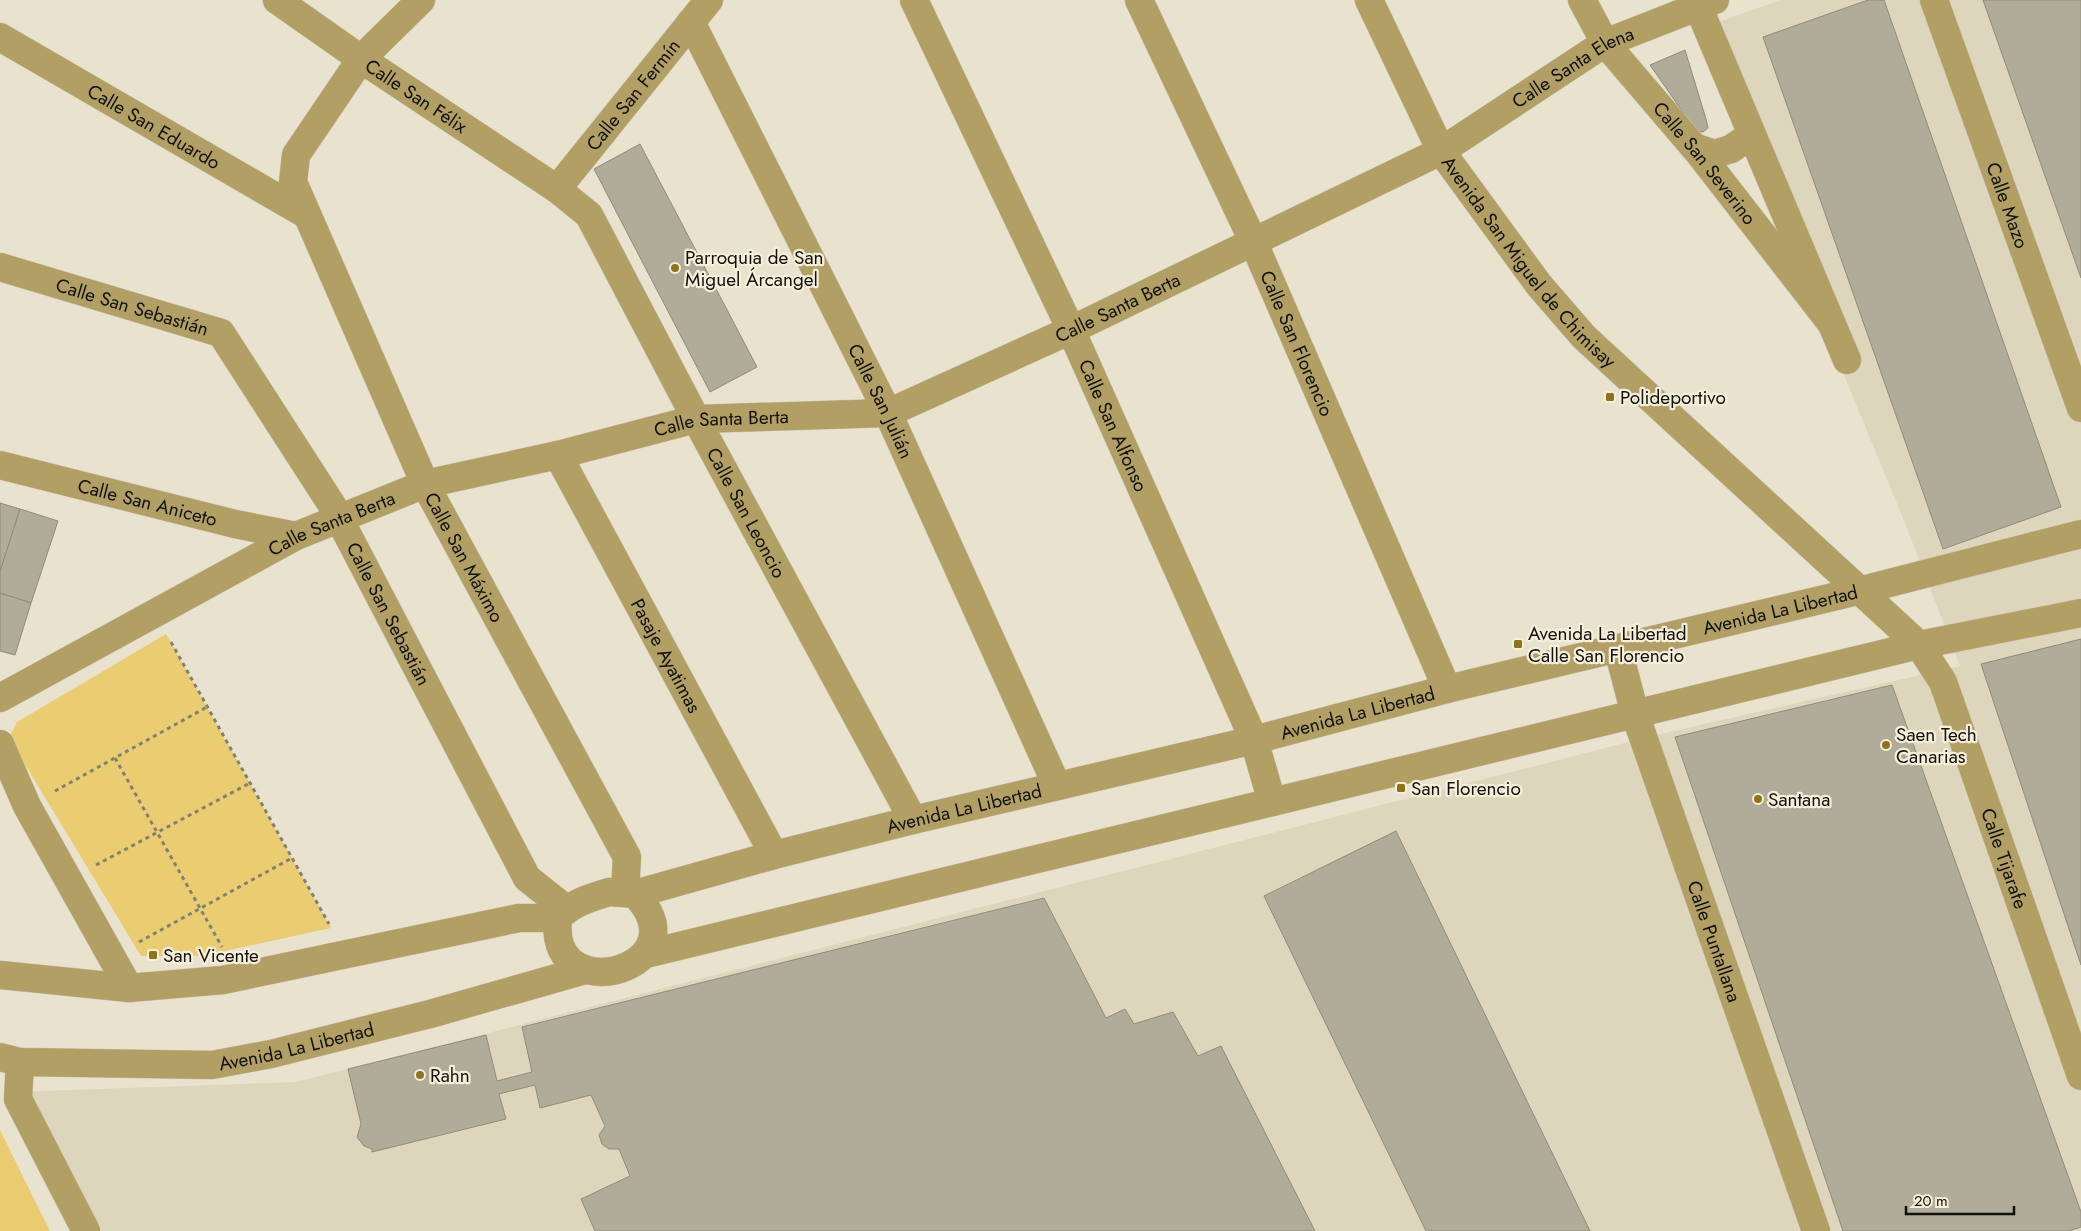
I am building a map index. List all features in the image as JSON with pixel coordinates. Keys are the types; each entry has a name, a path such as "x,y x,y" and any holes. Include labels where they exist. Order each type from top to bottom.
{"street":[{"name":"Calle San Félix","path":"277,0 361,59 557,188"},
{"name":"Calle San Máximo","path":"420,0 361,59 296,155 293,182 425,484 627,857 630,893"},
{"name":"Calle San Fermín","path":"557,188 709,0"},
{"name":"Calle San Alfonso","path":"914,0 1071,330 1254,740 1272,802"},
{"name":"Calle San Florencio","path":"1140,0 1253,241 1447,689"},
{"name":"Avenida San Miguel de Chimisay","path":"1369,0 1441,151 1539,285 1584,338 1862,590 1919,645"},
{"name":"Calle San Severino","path":"1582,0 1605,43 1694,147 1832,323"},
{"name":"Calle Mazo","path":"1934,0 2081,408"},
{"name":"Calle Santa Elena","path":"1441,151 1605,43 1706,3"},
{"path":"1706,3 1751,135 1848,360"},
{"name":"Calle San Julián","path":"691,22 888,413 1057,786"},
{"name":"Calle San Eduardo","path":"0,38 307,215"},
{"path":"1694,147 1714,154 1731,149 1751,135"},
{"name":"Calle Santa Berta","path":"0,698 296,536 425,484 558,455 696,419 888,413 1071,330 1441,151"},
{"name":"Calle San Leoncio","path":"557,188 589,215 696,419 913,820"},
{"name":"Calle San Sebastián","path":"0,267 221,333 339,518 527,878 562,913"},
{"name":"Pasaje Ayatimas","path":"558,455 774,855"},
{"name":"Calle San Aniceto","path":"0,464 235,524 296,536"},
{"path":"223,576 232,565 237,552 238,537 235,524"},
{"name":"Avenida La Libertad","path":"630,893 913,820 1254,740 1447,689 1618,650 2081,534"},
{"path":"562,913 557,935 560,947 567,957 584,970 600,973 619,969 646,954 1919,645 2081,613"},
{"name":"Calle Tijarafe","path":"1919,645 1943,682 2081,1076"},
{"name":"Calle Puntallana","path":"1618,650 1635,714 1816,1231"},
{"path":"0,744 27,806 128,988"},
{"path":"0,975 128,988 237,978 518,918 562,913 589,898 609,892 630,893 646,906 653,919 654,928 653,940 646,954"},
{"name":"Avenida La Libertad","path":"10,1060 212,1065 271,1054 430,1014 584,970"},
{"path":"10,1060 18,1100 86,1231"}],"path":[{"path":"156,613 207,707 348,955"},
{"path":"27,806 207,707"},
{"path":"115,758 201,909 237,978"},
{"path":"68,880 250,783"},
{"path":"111,956 201,909 292,858"}],"shaded area":[{"path":"1781,0 2081,0 2081,1231 85,1231 12,1092 296,1082 1656,735 1960,666 1905,523 1701,28"},
{"path":"166,634 331,928 202,956 141,956 9,738 17,722"},
{"path":"0,1130 50,1231 0,1231"}],"building":[{"path":"1868,0 1884,0 2061,507 1943,549 1763,37"},
{"path":"1983,0 2081,0 2081,278"},
{"path":"1685,50 1708,128 1703,132 1696,131 1650,65"},
{"name":"Parroquia de San Miguel Árcangel","path":"640,144 757,367 710,392 594,169"},
{"path":"0,503 20,509 0,572"},
{"path":"20,509 58,521 31,603 0,593 0,572"},
{"path":"0,593 31,603 15,655 0,651"},
{"path":"2081,639 2081,965 1981,664"},
{"path":"1892,685 2081,1212 2081,1227 2069,1231 1843,1231 1675,737"},
{"path":"1396,831 1590,1231 1426,1231 1264,896"},
{"path":"1044,898 1106,1018 1125,1009 1134,1024 1173,1012 1198,1056 1221,1046 1315,1231 595,1231 581,1199 630,1176 619,1149 609,1149 602,1144 599,1135 605,1126 591,1095 540,1108 535,1085 499,1094 506,1119 372,1152 372,1149 364,1146 357,1137 361,1124 348,1069 486,1035 497,1081 532,1072 522,1027"}],"place":[{"name":"Parroquia de San Miguel Árcangel","path":"675,268"},
{"name":"Polideportivo","path":"1610,397"},
{"name":"Avenida La Libertad Calle San Florencio","path":"1518,644"},
{"name":"Saen Tech Canarias","path":"1886,745"},
{"name":"San Florencio","path":"1401,788"},
{"name":"Santana","path":"1758,799"},
{"name":"San Vicente","path":"153,955"},
{"name":"Rahn","path":"420,1075"}]}
